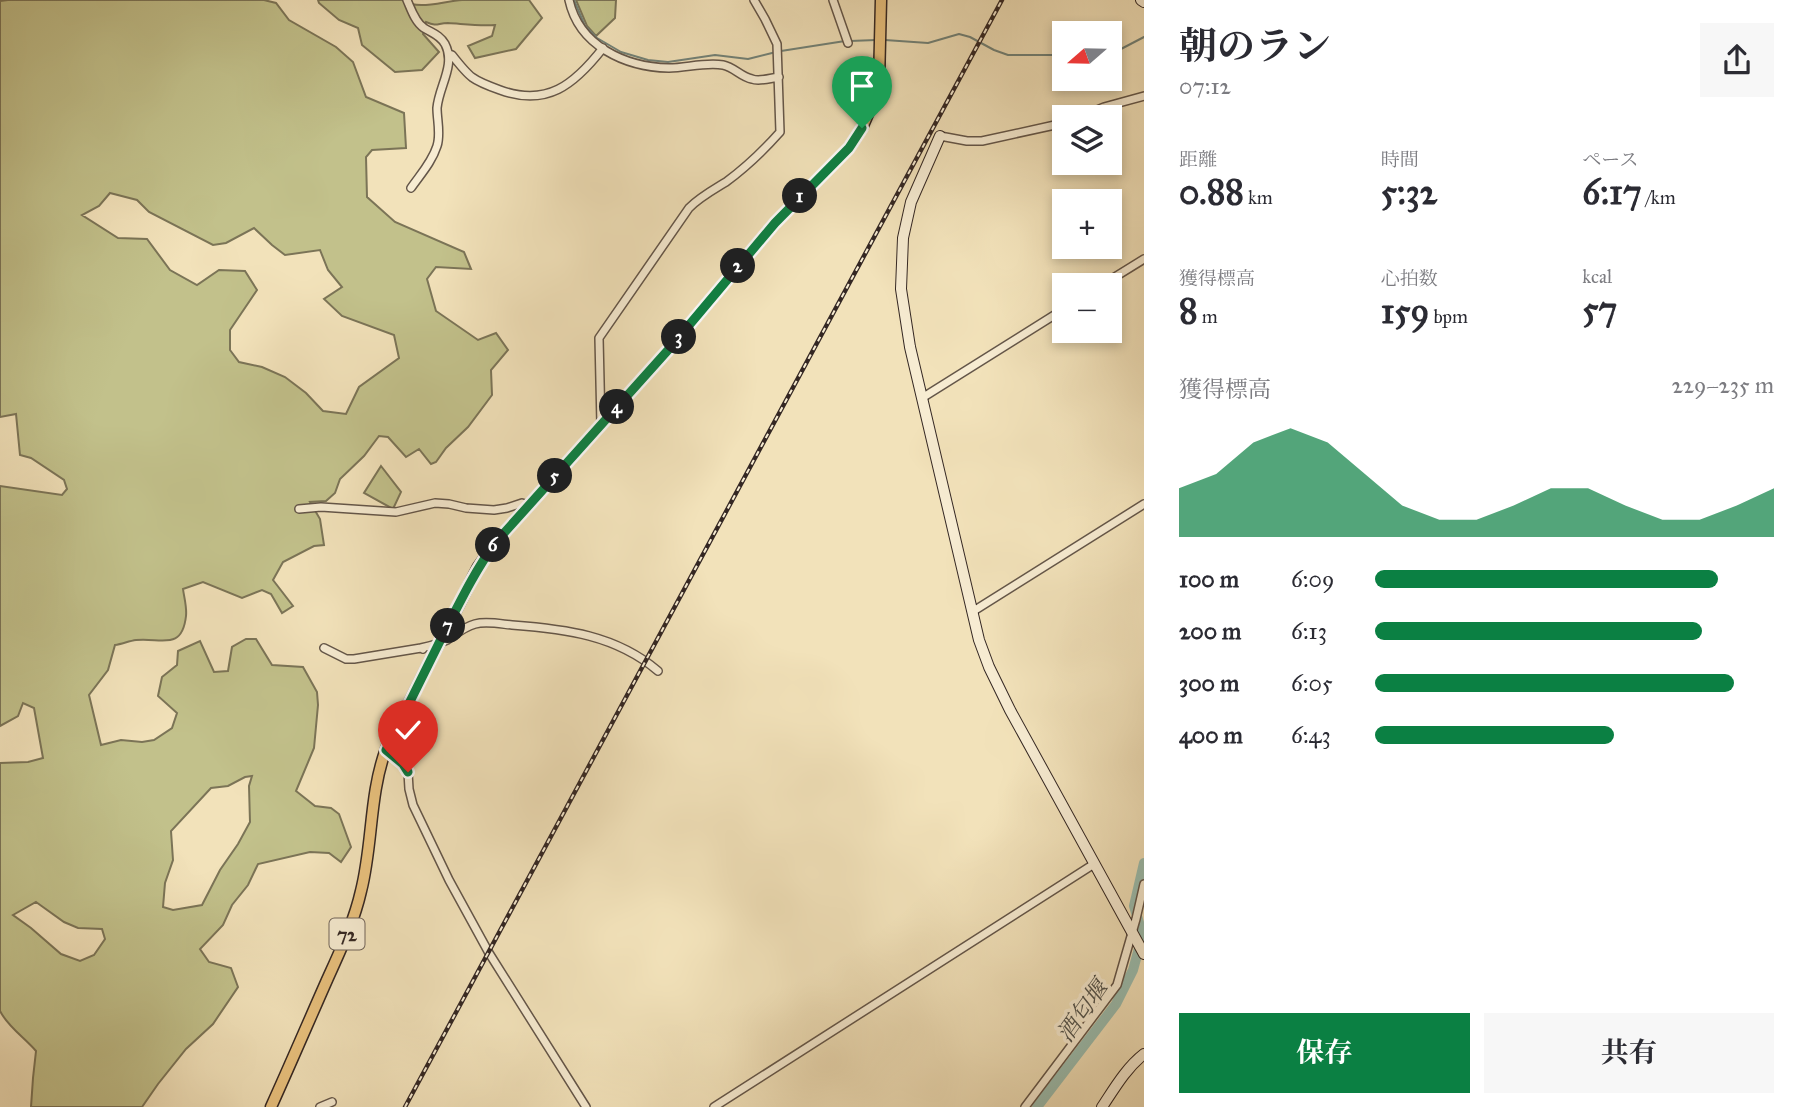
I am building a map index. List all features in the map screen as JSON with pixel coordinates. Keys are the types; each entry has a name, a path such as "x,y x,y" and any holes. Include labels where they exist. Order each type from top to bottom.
{"main road":[{"name":"72","path":"271,1107 348,931 361,893 375,787 386,750 478,567 496,542 669,349 775,223 849,148 862,128 879,82 881,0"}],"street":[{"path":"407,0 422,27 442,40 450,60 437,107 439,140 411,188"},
{"path":"569,0 586,35 603,48 628,61 668,68 722,64 752,80 779,77"},
{"path":"601,425 600,338 695,201 728,180 780,132 778,50 754,0"},
{"path":"833,0 848,41"},
{"path":"449,53 476,81 509,94 525,97 550,93 564,86 586,70 603,48"},
{"path":"1111,105 1144,96"},
{"path":"1052,126 982,141 940,136 911,202 903,238 901,289 910,347 979,640 1010,709 1144,954"},
{"path":"1121,273 1144,259"},
{"path":"922,398 1052,317"},
{"path":"299,509 321,507 396,512 435,503 494,510 522,503 529,505"},
{"path":"972,612 1144,505"},
{"path":"452,618 463,629"},
{"path":"324,649 346,659 354,659 433,646 478,623 558,628 630,650 658,671"},
{"path":"421,648 434,654"},
{"path":"386,750 403,764 408,772 413,805 449,880 489,953 586,1107"},
{"path":"714,1107 1094,864"},
{"path":"1025,1107 1117,985 1144,884"},
{"path":"1102,1107 1132,1065 1144,1054"},
{"path":"320,1107 332,1102"}],"shaded area":[{"path":"264,0 276,3 289,20 336,47 353,62 366,97 404,113 406,148 372,150 366,157 367,197 395,222 464,252 471,269 436,267 427,279 436,311 478,340 496,333 508,350 491,370 492,395 468,427 436,462 431,464 419,449 406,457 388,437 379,436 364,456 340,479 335,493 326,501 310,502 320,519 324,545 314,546 283,562 273,580 293,606 282,613 271,594 262,590 242,598 203,582 183,589 186,616 180,635 175,639 136,640 115,645 108,670 89,695 101,745 121,740 154,740 172,728 177,713 158,696 162,677 177,665 178,651 200,641 214,672 228,671 232,647 246,639 256,639 272,665 303,667 317,692 314,748 296,791 315,806 331,808 339,814 351,847 341,862 329,853 310,852 258,864 248,885 232,905 223,925 200,949 209,962 231,968 238,987 213,1024 186,1049 142,1107 31,1107 36,1051 0,1011 0,763 28,762 43,758 34,708 23,703 18,716 0,726 0,486 62,495 67,489 64,480 31,458 20,455 16,414 0,417 0,1","holes":["110,193 137,200 149,212 213,245 226,243 254,228 285,255 320,250 328,270 342,287 324,299 342,316 394,335 399,358 359,387 346,414 323,411 285,377 262,367 239,362 230,350 230,330 257,290 245,271 219,270 197,285 170,270 147,239 118,238 82,215 99,206","252,776 249,786 250,822 202,905 173,910 163,907 165,883 173,860 171,831 211,788 228,786","36,902 64,922 78,928 102,929 105,939 94,955 80,961 61,954 13,915"]},
{"path":"318,0 402,0 423,5 462,0 529,0 542,18 516,49 475,58 468,46 492,36 495,25 435,25 426,22 423,34 439,52 422,70 395,72 362,45 358,28 339,20"},
{"path":"576,0 616,0 615,18 596,36 587,26"},
{"path":"381,466 401,492 393,509 364,493"}],"waterway":[{"path":"574,0 585,26 597,38 621,52 648,60 668,62 715,55 748,59 776,52"},
{"path":"885,40 928,43 959,34 1008,55 1052,55"},
{"path":"1122,48 1144,37"},
{"path":"850,41 876,40"},
{"path":"781,51 845,41"},
{"path":"1143,936 1134,906 1144,863"},
{"name":"酒匂堰","path":"1037,1107 1116,1004 1133,970 1144,930"}],"railway":[{"path":"405,1107 1002,0"}],"route":[{"path":"408,772 403,764 386,750 453,614 485,556 669,349 775,223 849,148 862,128"}]}
